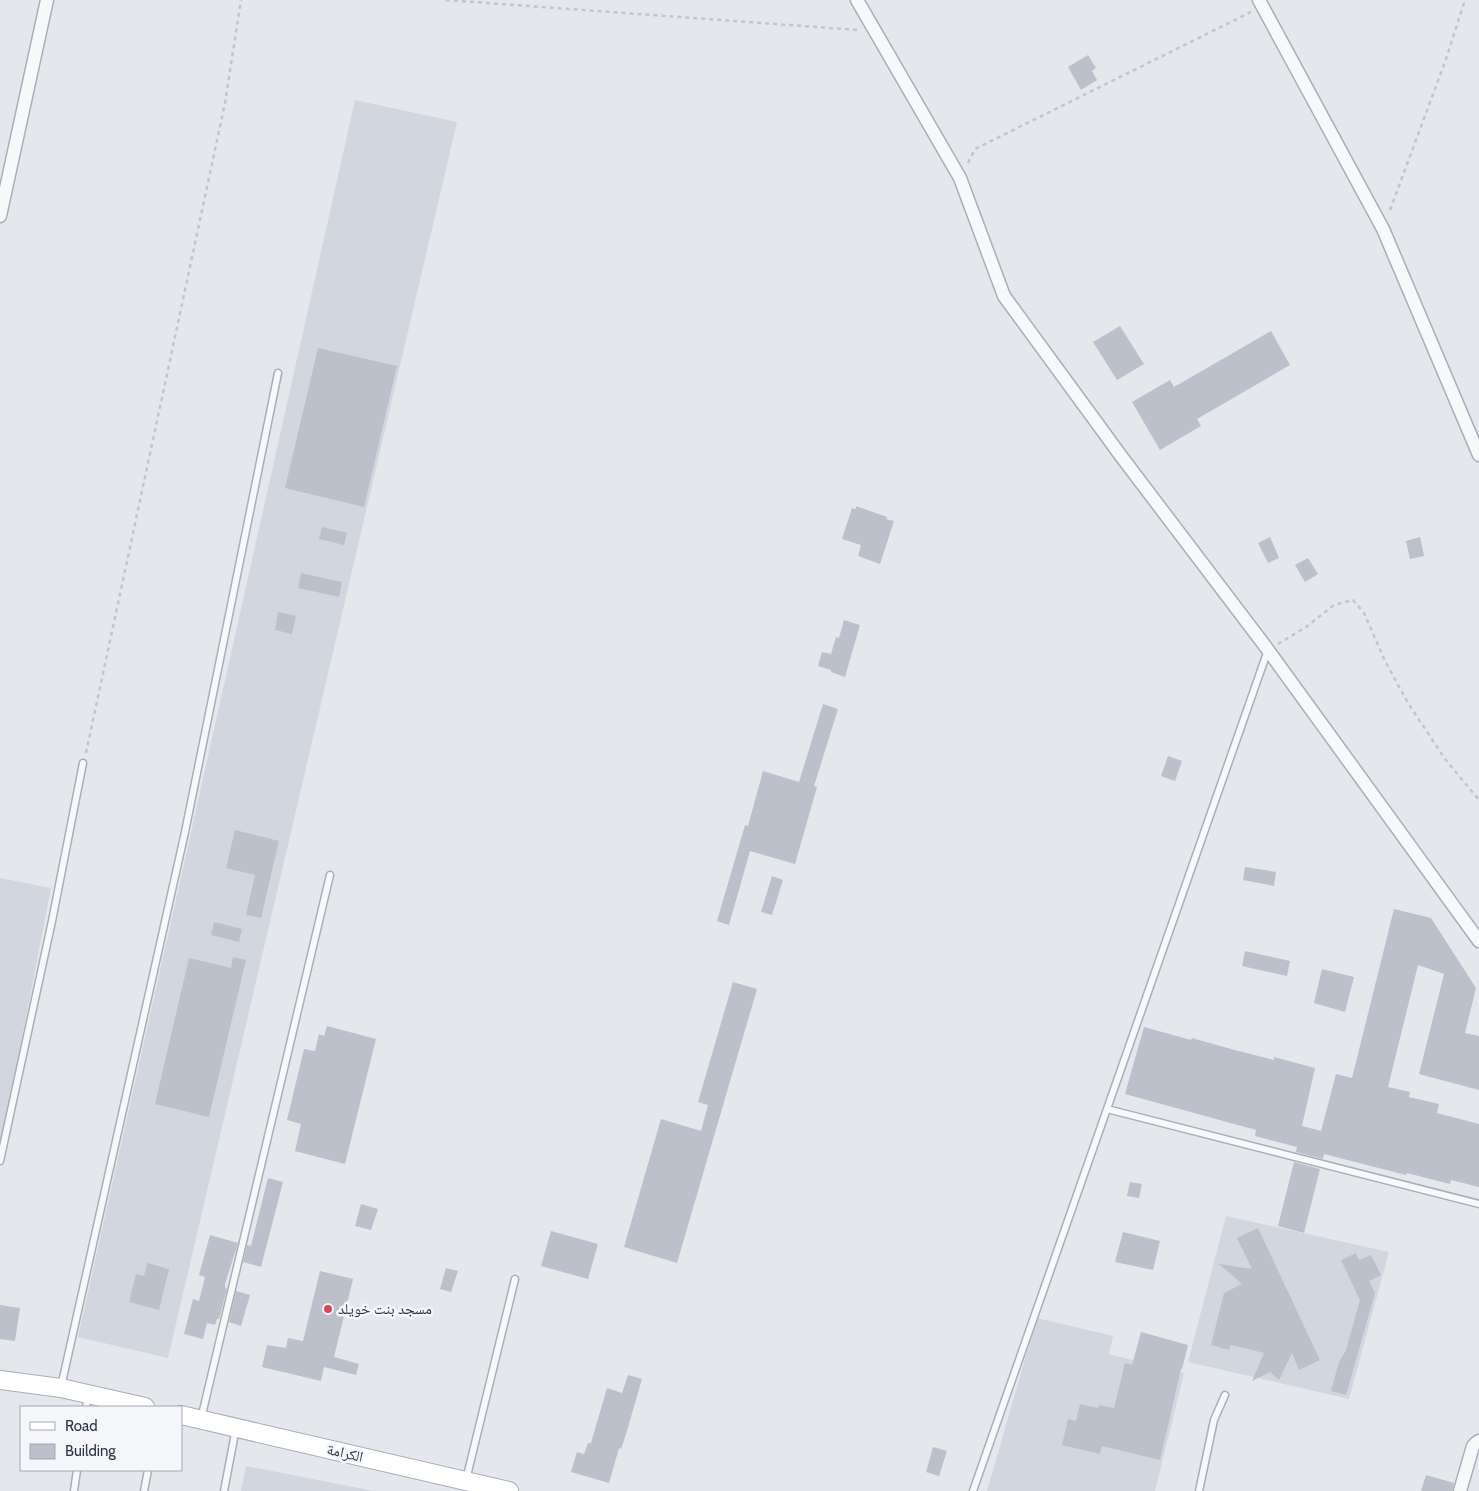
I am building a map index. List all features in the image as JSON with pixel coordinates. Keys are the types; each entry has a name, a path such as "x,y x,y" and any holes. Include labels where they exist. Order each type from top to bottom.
{"main road":[{"path":"0,1380 61,1388 87,1401 135,1406"},
{"name":"الكرامة","path":"182,1415 510,1491"}],"street":[{"path":"0,216 47,0"},
{"path":"857,0 960,178 1004,296 1121,456 1268,650 1479,941"},
{"path":"1261,3 1383,229 1479,455"},
{"path":"1460,1491 1473,1446 1479,1442"}],"lane":[{"path":"61,1388 185,832 278,373"},
{"path":"974,1491 1268,650"},
{"path":"0,1161 52,921 83,763"},
{"path":"201,1420 330,875"},
{"path":"1107,1109 1479,1204"},
{"path":"466,1481 515,1280"},
{"path":"1199,1491 1214,1420 1225,1396"},
{"path":"224,1491 236,1428"},
{"path":"74,1491 77,1471"},
{"path":"144,1491 148,1471"}],"path":[{"path":"83,763 225,103 241,0"},
{"path":"446,0 875,31"},
{"path":"1383,229 1445,62 1465,0"},
{"path":"960,178 975,149 1261,3"},
{"path":"1268,650 1306,627 1334,605 1353,600 1364,613 1385,661 1408,703 1444,759 1479,800"}],"shaded area":[{"path":"355,100 457,122 168,1358 78,1337"},
{"path":"0,878 51,888 0,1151"},
{"path":"1226,1216 1389,1252 1349,1399 1188,1362"},
{"path":"1037,1318 1113,1336 1109,1354 1184,1373 1155,1491 987,1491"},
{"path":"246,1466 374,1491 241,1491"}],"building":[{"path":"1088,55 1096,68 1092,71 1097,80 1081,90 1068,67"},
{"path":"1120,326 1144,364 1117,380 1093,342"},
{"path":"1271,331 1290,365 1197,419 1201,426 1160,450 1132,402 1170,380 1174,387"},
{"path":"318,348 397,366 364,507 285,488"},
{"path":"856,506 894,521 880,564 858,556 861,545 842,539 852,508 856,509"},
{"path":"322,527 347,533 344,545 319,539"},
{"path":"1270,537 1279,558 1268,563 1258,543"},
{"path":"1420,537 1424,556 1410,559 1406,541"},
{"path":"1308,558 1318,574 1305,582 1295,565"},
{"path":"301,573 342,582 339,597 298,588"},
{"path":"278,612 296,616 292,634 275,630"},
{"path":"844,620 860,625 845,677 818,666 822,652 831,654 836,637 839,638"},
{"path":"823,704 838,709 814,786 817,787 795,864 750,851 729,925 717,921 745,825 748,826 763,771 799,782"},
{"path":"1168,756 1182,761 1175,781 1161,776"},
{"path":"235,830 279,841 261,918 246,915 255,875 226,868"},
{"path":"1245,867 1276,872 1274,886 1243,880"},
{"path":"772,876 783,880 772,915 761,912"},
{"path":"1394,909 1431,918 1476,988 1465,1033 1479,1036 1479,1090 1419,1074 1444,974 1418,965 1388,1087 1410,1092 1409,1097 1439,1104 1437,1113 1479,1124 1479,1187 1451,1180 1450,1184 1407,1173 1406,1175 1324,1154 1323,1159 1296,1152 1297,1147 1255,1136 1256,1130 1125,1094 1144,1027 1274,1060 1274,1057 1315,1068 1302,1126 1321,1131 1336,1074 1352,1078"},
{"path":"214,922 242,929 239,942 211,935"},
{"path":"1245,951 1290,961 1287,976 1242,966"},
{"path":"233,957 246,960 209,1117 155,1104 189,958 231,968"},
{"path":"1322,969 1354,977 1345,1012 1314,1003"},
{"path":"733,982 757,989 677,1263 624,1247 661,1119 701,1131 708,1105 698,1102"},
{"path":"327,1026 376,1039 345,1164 295,1151 301,1124 287,1120 304,1049 315,1051 319,1034 324,1036"},
{"path":"1294,1162 1320,1169 1304,1233 1278,1226"},
{"path":"268,1178 283,1182 261,1267 243,1262 247,1245 251,1246"},
{"path":"1130,1182 1142,1184 1139,1198 1127,1196"},
{"path":"361,1204 378,1209 371,1230 355,1226"},
{"path":"1258,1228 1320,1360 1299,1370 1292,1353 1279,1380 1270,1372 1252,1381 1264,1353 1231,1345 1229,1350 1211,1345 1224,1293 1242,1284 1219,1264 1252,1269 1237,1238"},
{"path":"551,1231 598,1244 588,1279 541,1266"},
{"path":"1123,1232 1160,1241 1153,1270 1115,1262"},
{"path":"210,1235 238,1243 225,1284 227,1289 219,1319 217,1319 215,1325 207,1323 203,1339 184,1334 193,1299 199,1301 205,1277 199,1275"},
{"path":"1356,1253 1359,1260 1371,1255 1381,1275 1369,1281 1375,1293 1346,1395 1331,1391 1339,1362 1346,1350 1360,1300 1341,1260"},
{"path":"147,1263 169,1269 159,1310 129,1302 136,1274 144,1276"},
{"path":"446,1268 458,1271 451,1292 440,1289"},
{"path":"320,1271 353,1279 334,1357 359,1364 356,1375 324,1367 321,1381 262,1367 267,1345 286,1348 288,1338 303,1341"},
{"path":"236,1291 250,1295 241,1326 229,1322"},
{"path":"0,1305 20,1308 15,1341 0,1339"},
{"path":"1141,1332 1188,1345 1160,1460 1102,1446 1100,1454 1062,1445 1068,1419 1076,1421 1080,1404 1098,1408 1099,1405 1114,1408 1125,1363 1132,1365"},
{"path":"628,1375 642,1379 609,1483 571,1472 577,1452 584,1454 588,1443 591,1443 607,1388 622,1393"},
{"path":"933,1447 947,1451 939,1476 926,1472"},
{"path":"1426,1475 1454,1483 1452,1491 1421,1491"}],"place":[{"name":"مسجد بنت خويلد","path":"328,1309"}]}
